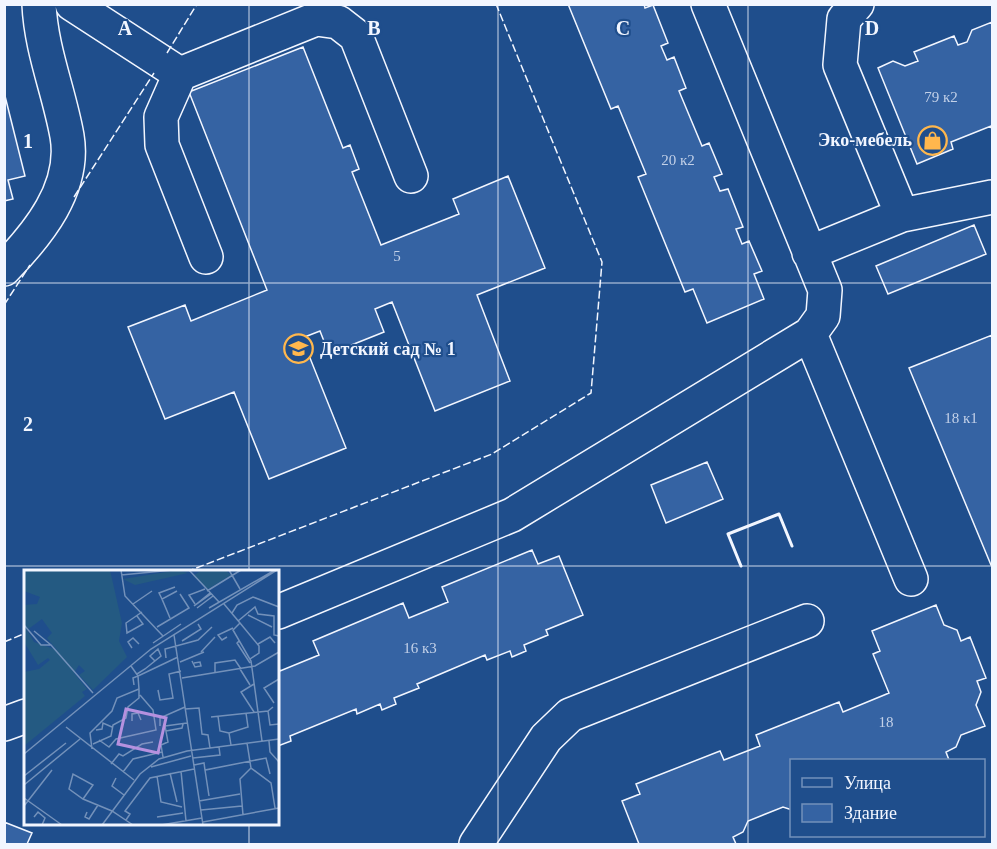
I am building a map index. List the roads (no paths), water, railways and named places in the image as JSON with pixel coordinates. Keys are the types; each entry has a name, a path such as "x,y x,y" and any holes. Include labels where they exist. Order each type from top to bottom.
{"lane":[{"path":"4,269 31,242 55,205 67,171 67,138 40,28 39,4"},
{"path":"72,4 180,74"},
{"path":"279,612 512,515 810,334 823,316 825,290 708,4"},
{"path":"857,4 844,19 840,65 902,215"},
{"path":"206,257 162,145 161,117 180,74 316,20 338,22 356,36 411,176"},
{"path":"809,253 902,215 993,197"},
{"path":"810,334 911,579"},
{"path":"476,844 546,738 570,715 807,621"},
{"path":"4,724 24,717"}],"place":[{"name":"Эко-мебель","path":"933,140"},
{"name":"Детский сад № 1","path":"299,349"}]}
